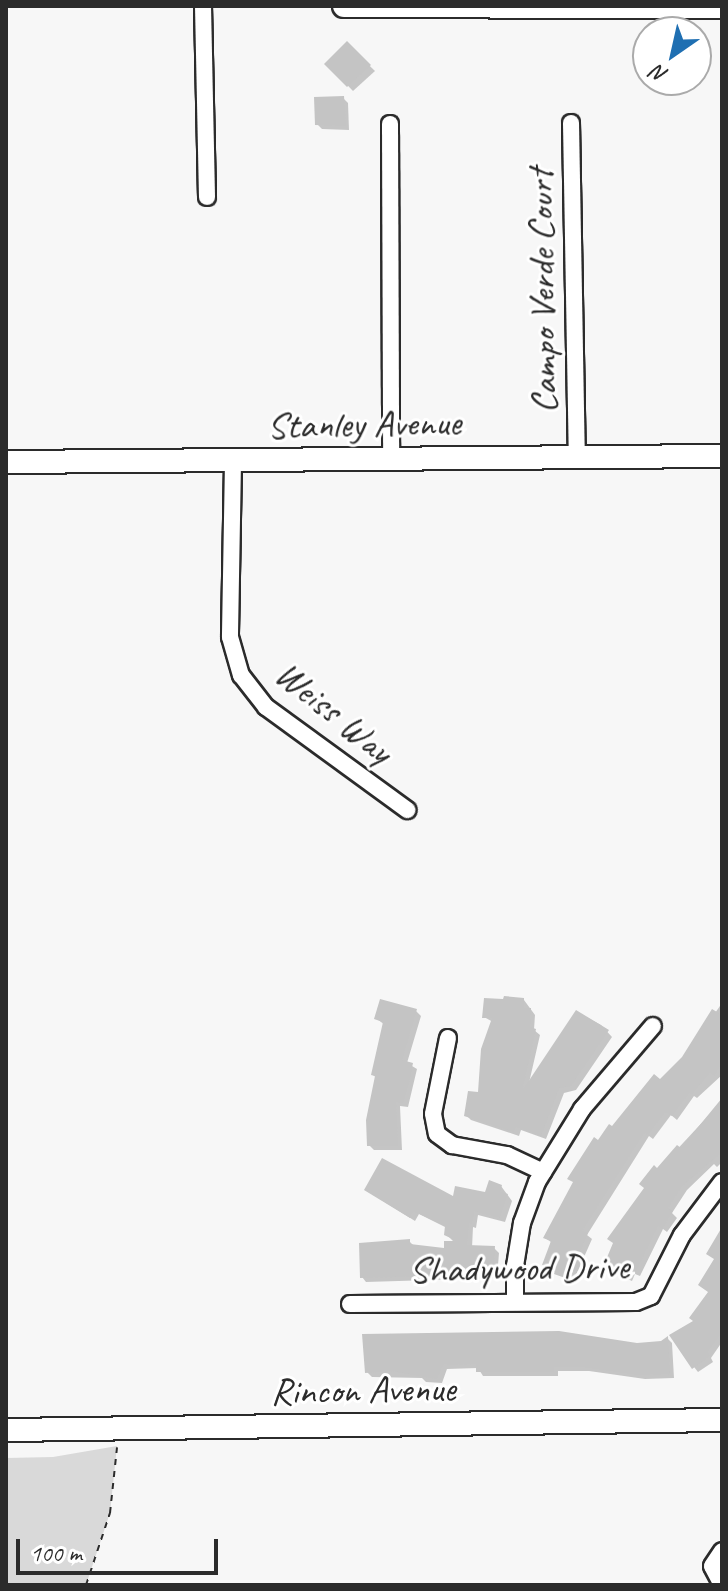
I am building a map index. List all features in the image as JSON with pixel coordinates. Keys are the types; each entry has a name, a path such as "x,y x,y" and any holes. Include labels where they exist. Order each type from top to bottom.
{"street":[{"path":"203,6 207,197"},
{"path":"344,6 722,7"},
{"name":"Campo Verde Court","path":"571,123 577,458"},
{"path":"390,124 391,460"},
{"name":"Stanley Avenue","path":"6,462 722,456"},
{"name":"Weiss Way","path":"233,462 230,637 241,675 266,707 407,810"},
{"path":"515,1302 522,1223 543,1172 582,1109 653,1026"},
{"path":"448,1038 433,1114 437,1134 452,1145 507,1155 543,1172"},
{"name":"Shadywood Drive","path":"350,1304 636,1302 651,1296 682,1235 722,1182"},
{"name":"Rincon Avenue","path":"6,1430 722,1420"},
{"path":"717,1583 712,1566 722,1551"}],"path":[{"path":"86,1585 110,1513 119,1429"}],"shaded area":[{"path":"117,1446 110,1513 86,1585 6,1585 6,1458 53,1457"}],"building":[{"path":"347,41 371,65 347,87 324,64"},
{"path":"344,96 346,126 315,125 314,97"},
{"path":"504,996 524,998 524,1008 531,1008 530,1027 536,1029 522,1091 576,1010 609,1030 571,1086 559,1088 541,1136 516,1127 514,1132 464,1116 468,1091 478,1092 481,1049 492,1018 482,1018 484,998 503,999"},
{"path":"380,999 417,1009 402,1060 413,1063 409,1082 403,1103 396,1102 398,1146 367,1146 366,1120 375,1076 371,1075 383,1022 374,1019"},
{"path":"712,1009 722,1015 722,1063 714,1076 710,1073 691,1095 689,1093 672,1116 665,1112 648,1135 644,1133 582,1231 588,1233 568,1279 554,1274 555,1269 542,1265 551,1241 543,1238 573,1182 567,1179 594,1137 598,1140 609,1124 612,1126 654,1074 660,1079 682,1057"},
{"path":"722,1098 722,1152 682,1186 668,1208 673,1211 662,1229 658,1226 635,1273 630,1271 627,1277 603,1267 613,1243 607,1239 644,1188 639,1184 654,1165 657,1168 677,1145 681,1148"},
{"path":"382,1158 453,1196 455,1186 485,1192 489,1180 502,1185 500,1192 508,1194 500,1218 474,1211 472,1224 469,1223 467,1245 495,1246 493,1274 360,1278 359,1243 410,1239 410,1244 444,1248 444,1241 457,1241 444,1235 445,1226 413,1211 410,1218 364,1190"},
{"path":"722,1227 722,1332 707,1352 710,1356 692,1369 669,1335 693,1321 689,1318 708,1292 698,1285 714,1259 706,1254"},
{"path":"559,1331 637,1343 661,1341 668,1336 670,1374 639,1375 583,1367 554,1367 554,1372 476,1372 476,1364 443,1365 437,1379 392,1371 365,1373 362,1334"}]}
